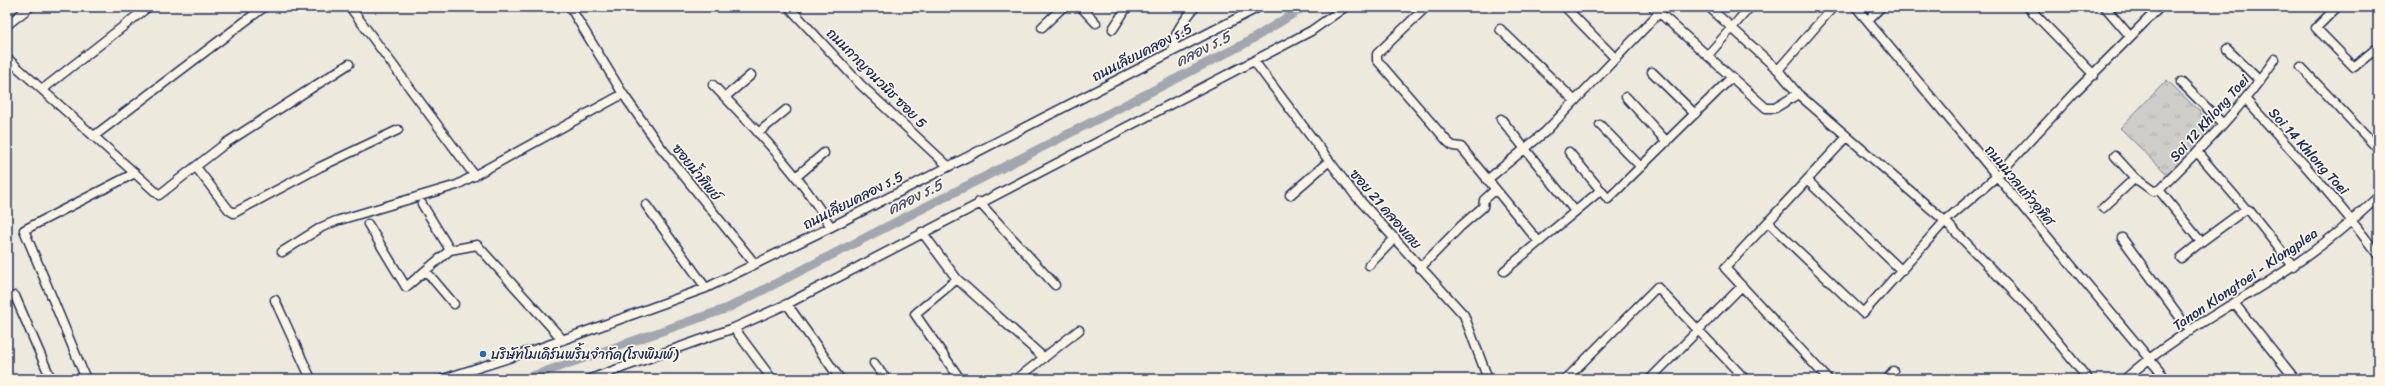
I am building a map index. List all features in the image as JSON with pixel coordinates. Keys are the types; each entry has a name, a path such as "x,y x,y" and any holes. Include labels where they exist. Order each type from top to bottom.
{"street":[{"path":"7,25 30,7"},
{"path":"43,89 148,7"},
{"path":"94,136 264,7"},
{"path":"350,7 474,176"},
{"name":"ซอยน้ำทิพย์","path":"570,7 623,94 659,145 755,264"},
{"name":"ถนนกาญจนวนิช ซอย 5","path":"789,7 862,85 948,166"},
{"path":"1042,27 1063,7"},
{"path":"1081,7 1096,23"},
{"path":"1113,29 1127,7"},
{"path":"1174,50 1173,42 1195,7"},
{"name":"ถนนเลียบคลอง ร.5","path":"443,379 563,340 706,288 831,227 1259,7"},
{"path":"590,379 734,328 787,304 979,202 1311,31 1345,7"},
{"path":"1426,7 1376,57 1448,142 1453,146 1461,147 1538,242"},
{"path":"1565,7 1616,59"},
{"path":"1653,7 1659,14 1708,55 1731,78 1766,108 1771,110 1798,94"},
{"path":"1709,7 1778,70 1798,94 1846,138 1945,221 2033,312 2088,379"},
{"path":"1708,55 1750,7"},
{"name":"ถนนนวลแก้วอุทิศ","path":"1856,7 1996,177 2166,379"},
{"path":"1868,20 1881,7"},
{"path":"2028,7 2094,75"},
{"path":"2106,7 2130,36"},
{"path":"1768,222 1863,313 1945,221 1996,177 2130,36 2160,7"},
{"path":"2337,7 2316,28 2354,67 2378,47"},
{"path":"1778,70 1832,8"},
{"path":"1487,180 1545,132 1659,14"},
{"path":"1500,29 1575,101"},
{"path":"2227,49 2260,81"},
{"path":"7,58 159,195 235,137 349,64"},
{"name":"Soi 12 Khlong Toei","path":"2159,190 2223,124 2260,81 2275,59"},
{"name":"ซอย 21 คลองเตย","path":"1254,61 1328,162 1420,268 1464,315 1488,379"},
{"path":"2301,67 2378,149"},
{"path":"1652,72 1695,114"},
{"path":"725,97 751,75"},
{"path":"1569,152 1608,199 1731,78"},
{"path":"2181,82 2223,124"},
{"path":"713,85 758,133 796,177 818,206 831,227"},
{"path":"282,252 322,227 336,221 374,208 440,191 474,176 623,94"},
{"path":"1626,97 1667,142"},
{"name":"Soi 14 Khlong Toei","path":"2245,99 2353,221 2378,256"},
{"path":"758,133 786,110"},
{"path":"1501,119 1575,211"},
{"path":"1600,125 1641,167"},
{"path":"196,167 229,210 234,213 320,167 398,130"},
{"path":"1828,379 1725,268 1846,138"},
{"path":"2197,152 2246,209 2254,214 2293,266"},
{"path":"796,177 824,153"},
{"path":"2115,156 2135,178 2153,191 2159,190 2201,242"},
{"path":"1290,195 1328,162"},
{"path":"86,379 24,230 135,173"},
{"path":"2103,208 2135,178"},
{"path":"1807,180 1902,271"},
{"path":"1420,268 1461,226 1483,207 1484,200 1495,190"},
{"path":"1504,271 1600,190"},
{"name":"Tanon Klongtoei - Klongplea","path":"2125,379 2148,359 2293,266 2353,221 2378,197"},
{"path":"979,202 1055,285"},
{"path":"422,204 450,250"},
{"path":"646,204 706,288"},
{"path":"2181,258 2246,209"},
{"path":"368,224 406,287 450,250 477,245 563,340"},
{"path":"922,232 957,279 1044,358"},
{"path":"1369,265 1394,238"},
{"path":"2122,238 2190,331"},
{"path":"426,271 454,304"},
{"path":"957,279 915,314 960,379"},
{"path":"1566,379 1658,286 1745,379"},
{"path":"1650,379 1742,286"},
{"path":"16,296 51,379"},
{"path":"275,300 311,379"},
{"path":"2234,303 2296,379"},
{"path":"787,304 840,379"},
{"path":"734,328 772,379"},
{"path":"1017,379 1079,330"},
{"path":"874,363 886,379"},
{"path":"1888,379 1893,371"}],"green space":[{"path":"2167,80 2215,127 2168,175 2120,128"}],"waterway":[{"name":"คลอง ร.5","path":"524,379 728,308 1246,43 1304,7"}],"place":[{"name":"บริษัทโมเดิร์นพริ้นจำกัด(โรงพิมพ์)","path":"483,354"}]}
